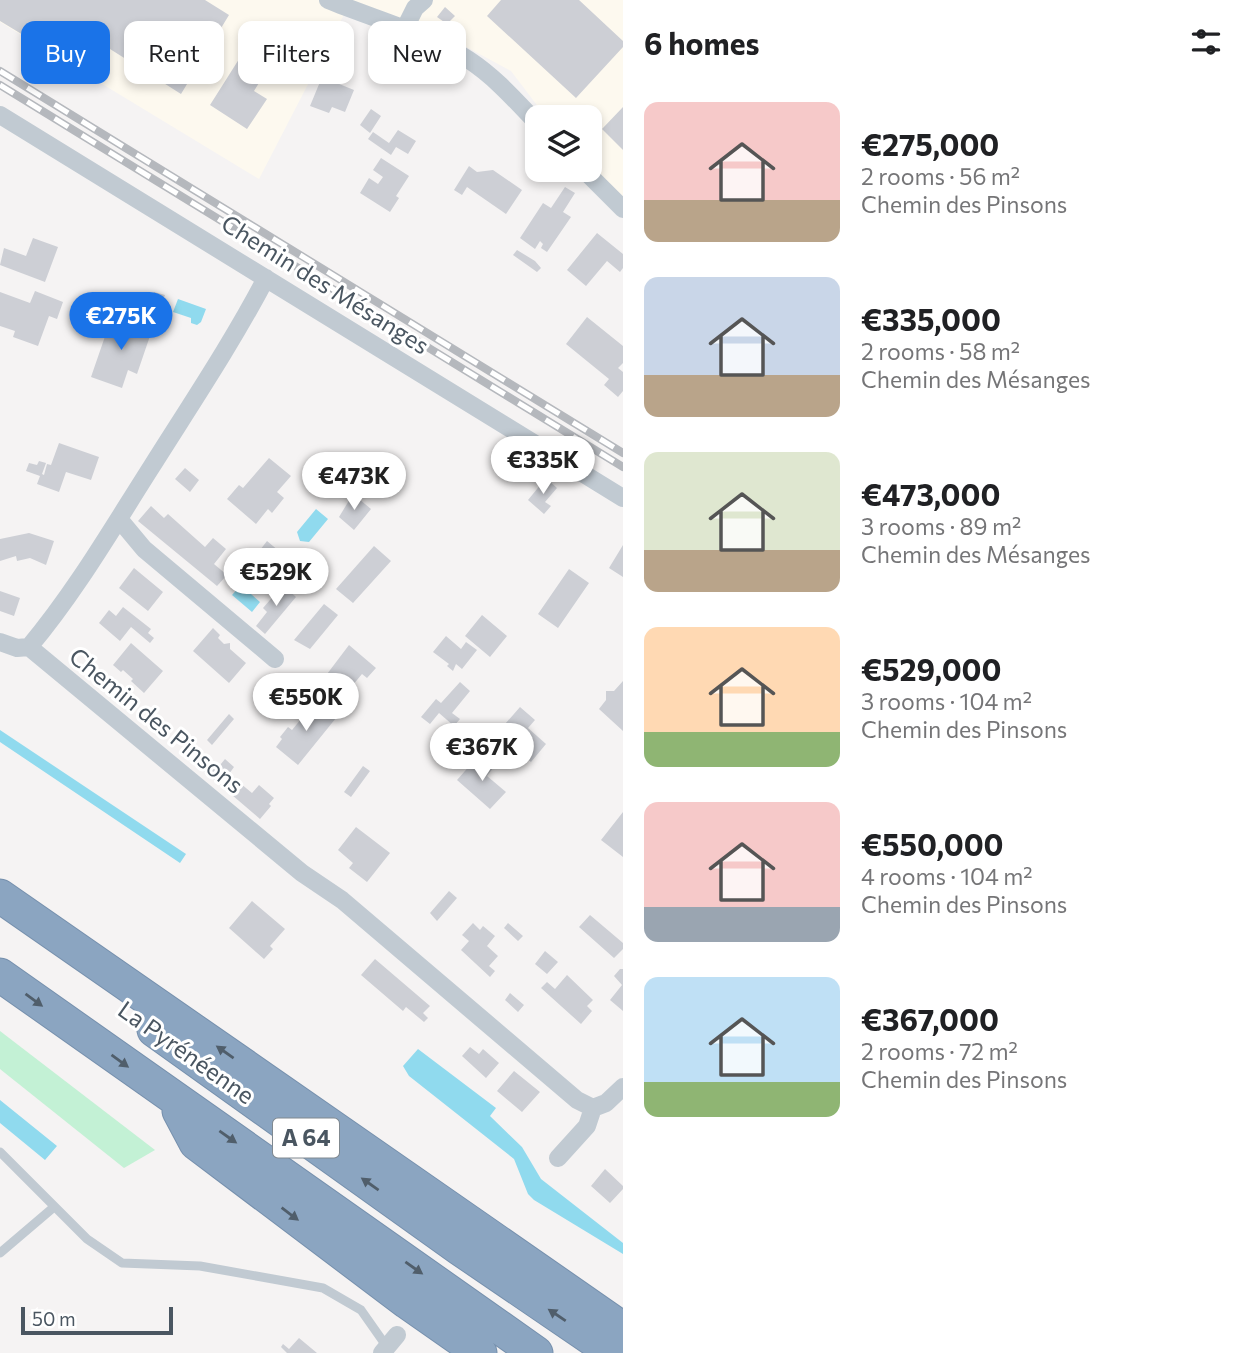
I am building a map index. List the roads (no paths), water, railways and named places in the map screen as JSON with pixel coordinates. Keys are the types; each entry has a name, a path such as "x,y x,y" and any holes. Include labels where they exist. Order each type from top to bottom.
{"highway":[{"path":"0,895 623,1329"},
{"name":"La Pyrénéenne","path":"0,920 459,1248 613,1353"},
{"name":"La Pyrénéenne","path":"0,975 536,1353"},
{"path":"172,1098 196,1143 396,1294 480,1353"},
{"path":"499,1244 532,1250 623,1306"}],"street":[{"path":"328,0 381,21"},
{"path":"408,21 415,8 424,0"},
{"path":"466,59 499,84 525,111"},
{"name":"Chemin des Mésanges","path":"0,115 623,498"},
{"path":"596,182 623,209"},
{"path":"0,642 17,648 29,647 45,627 119,519 214,369 266,278"},
{"path":"119,519 144,548 275,659"},
{"name":"Chemin des Pinsons","path":"29,647 302,873 342,900 577,1100 593,1108"},
{"path":"558,1158 587,1126 593,1108 606,1103 623,1087"}],"lane":[{"path":"0,1152 86,1239 122,1263 200,1266 323,1288 361,1310 389,1345"},
{"path":"0,1253 54,1207"}],"water":[{"path":"178,299 206,309 201,322 197,325 191,323 191,318 173,312"},
{"path":"316,509 328,519 309,542 300,541 297,532"},
{"path":"241,585 260,602 252,612 232,595"},
{"path":"0,730 186,854 180,863 0,742"},
{"path":"418,1049 496,1108 490,1116 522,1147 541,1179 623,1243 623,1254 534,1200 528,1194 514,1159 409,1076 403,1066"},
{"path":"0,1100 57,1146 45,1160 0,1123"}],"railway":[{"path":"0,71 623,453"},
{"path":"0,85 623,467"}]}
